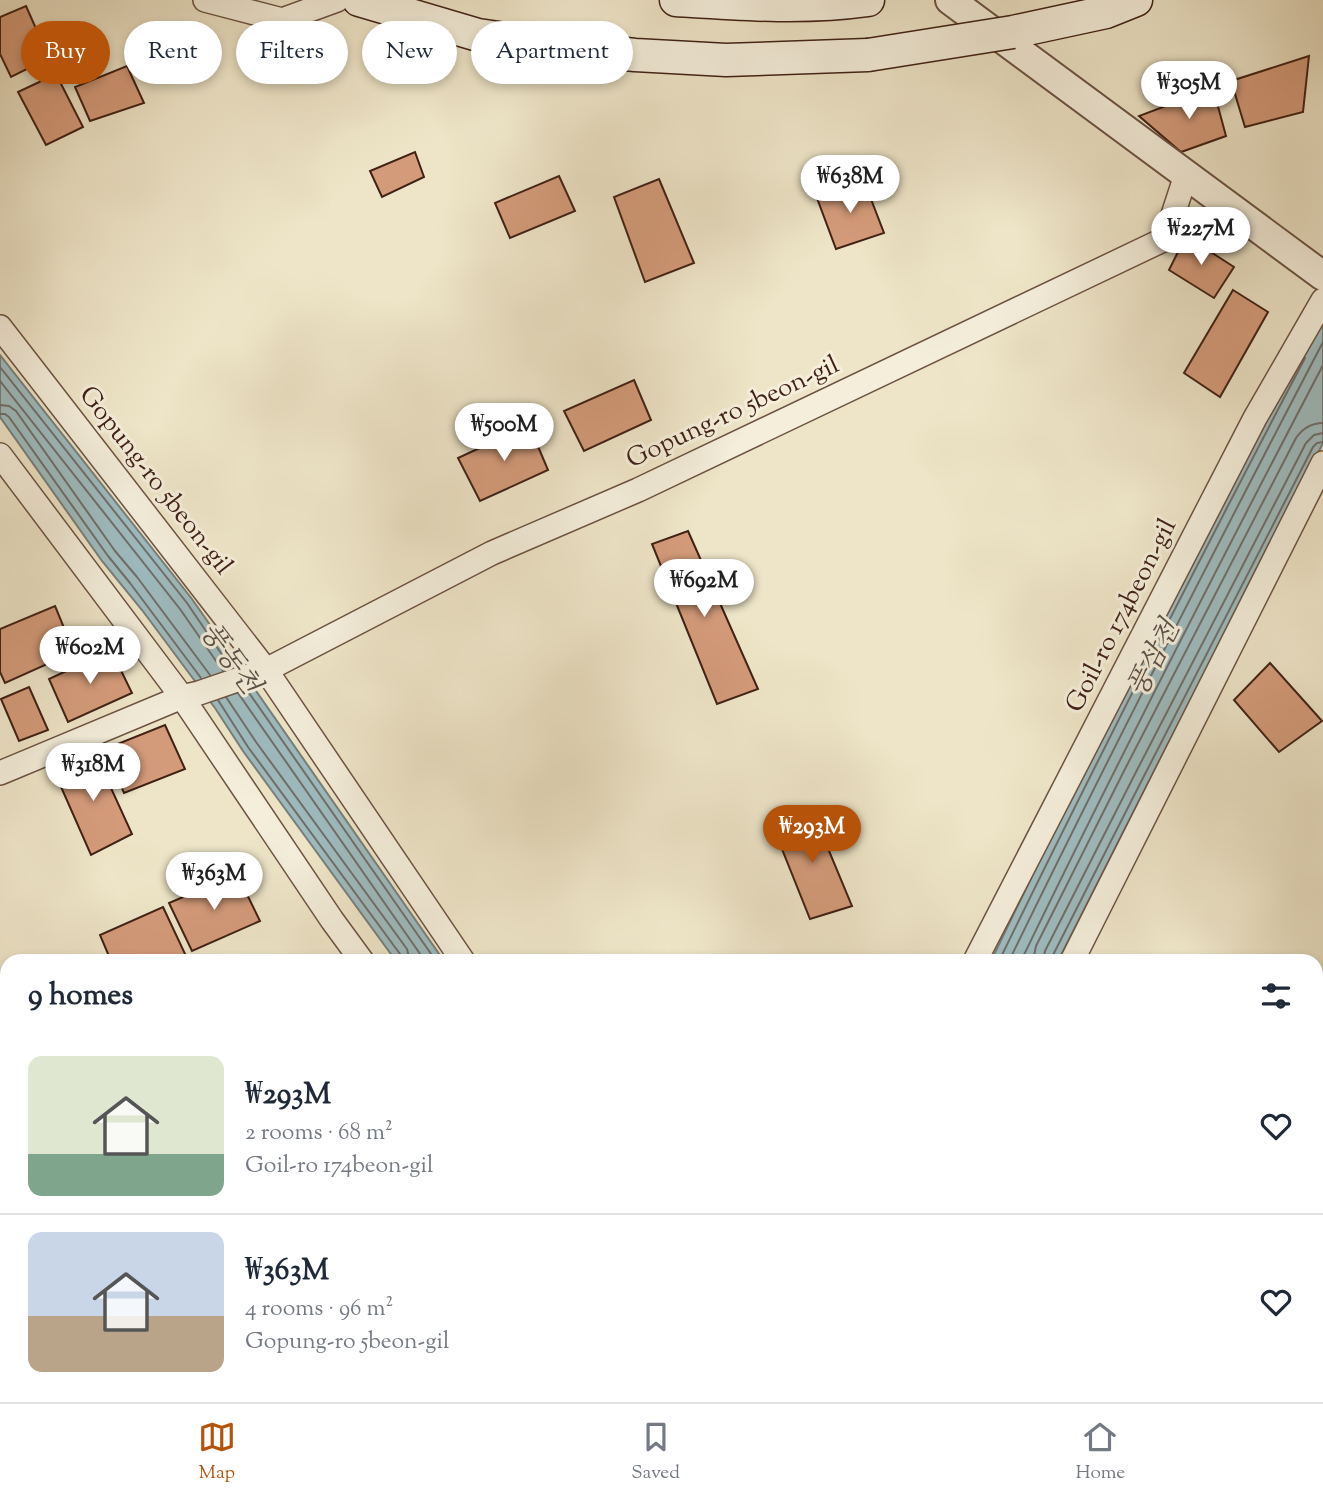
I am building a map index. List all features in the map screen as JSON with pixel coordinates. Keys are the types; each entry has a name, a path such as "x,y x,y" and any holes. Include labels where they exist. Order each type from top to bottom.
{"main road":[{"path":"359,0 478,35 635,55 726,60 868,55 1013,32 1106,12 1136,0"},
{"path":"676,0 784,5 858,1"}],"street":[{"path":"205,0 282,20 337,0"},
{"path":"950,0 1323,276"},
{"name":"Gopung-ro 5beon-gil","path":"260,672 492,553 638,490 1165,239 1186,175"},
{"name":"Goil-ro 174beon-gil","path":"979,954 1255,418 1323,300"},
{"name":"Gopung-ro 5beon-gil","path":"0,327 260,672 458,954"},
{"path":"0,455 190,695 332,920 357,954"},
{"path":"1076,954 1323,463"},
{"path":"0,773 190,695 260,672"}],"water":[{"name":"풍삼천","path":"1319,315 1323,317 1323,443 1062,954 994,954 1055,829"},
{"name":"풍동천","path":"0,355 192,599 439,954 391,954 243,751 215,708 102,561 0,417"}],"building":[{"path":"26,6 33,21 21,21 21,72 11,77 0,54 0,17"},
{"path":"1309,56 1303,112 1245,127 1231,81"},
{"path":"124,67 124,84 135,84 144,103 90,121 75,87 82,84 110,84 110,73"},
{"path":"35,84 61,84 83,127 46,145 18,92"},
{"path":"1213,88 1226,136 1181,152 1139,116"},
{"path":"415,152 424,177 382,197 370,171"},
{"path":"559,176 575,211 510,238 495,203"},
{"path":"659,179 694,263 645,282 614,197"},
{"path":"864,181 884,233 836,249 817,198"},
{"path":"1186,236 1234,267 1214,298 1169,270"},
{"path":"1233,290 1268,312 1220,397 1184,373"},
{"path":"634,380 651,420 584,451 564,411"},
{"path":"529,425 548,470 480,501 458,458"},
{"path":"688,531 758,689 717,704 652,544"},
{"path":"55,606 74,652 5,683 0,672 0,629"},
{"path":"111,650 132,693 68,722 49,679"},
{"path":"1270,663 1322,721 1279,752 1234,700"},
{"path":"29,687 48,730 19,741 1,699"},
{"path":"165,725 185,769 124,793 105,749"},
{"path":"95,753 132,834 91,855 54,771"},
{"path":"812,810 852,906 810,919 772,824"},
{"path":"237,874 260,921 192,951 169,903"},
{"path":"163,907 185,954 108,954 100,935"}]}
